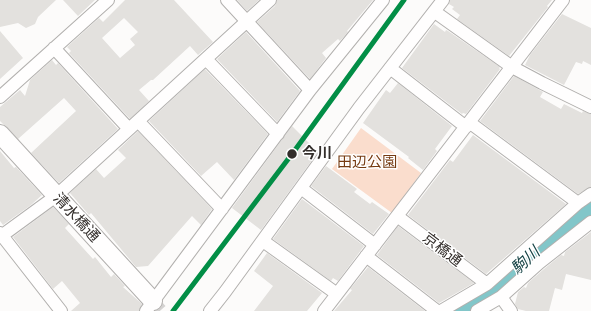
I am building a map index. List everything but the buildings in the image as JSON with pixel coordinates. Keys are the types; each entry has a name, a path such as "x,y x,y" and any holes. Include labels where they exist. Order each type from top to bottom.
{"street":[{"path":"0,97 108,0"},
{"path":"227,0 310,90"},
{"path":"61,311 1,235 56,196 270,0"},
{"path":"150,306 310,90 383,0"},
{"path":"210,311 263,241 359,108 443,0"},
{"path":"324,311 563,0"},
{"path":"435,12 512,67 591,108"},
{"path":"54,48 129,129"},
{"path":"206,59 278,134"},
{"path":"390,68 578,203"},
{"path":"138,121 222,209"},
{"name":"清水橋通","path":"0,134 56,196 150,306"},
{"path":"301,188 375,245"},
{"path":"441,311 487,284 578,203 591,194"},
{"name":"京橋通","path":"397,216 487,284"},
{"path":"477,311 501,297 539,263 591,222"},
{"path":"263,241 338,294"},
{"path":"366,256 437,311"},
{"path":"501,297 511,311"}],"green space":[{"name":"田辺公園","path":"361,128 421,173 392,213 332,169"}],"waterway":[{"name":"駒川","path":"460,311 494,291 536,250 591,208"}],"tunnel":[{"path":"153,301 162,311"}],"transit line":[{"path":"173,311 295,150 404,0"}],"place":[{"name":"今川","path":"292,154"}]}
